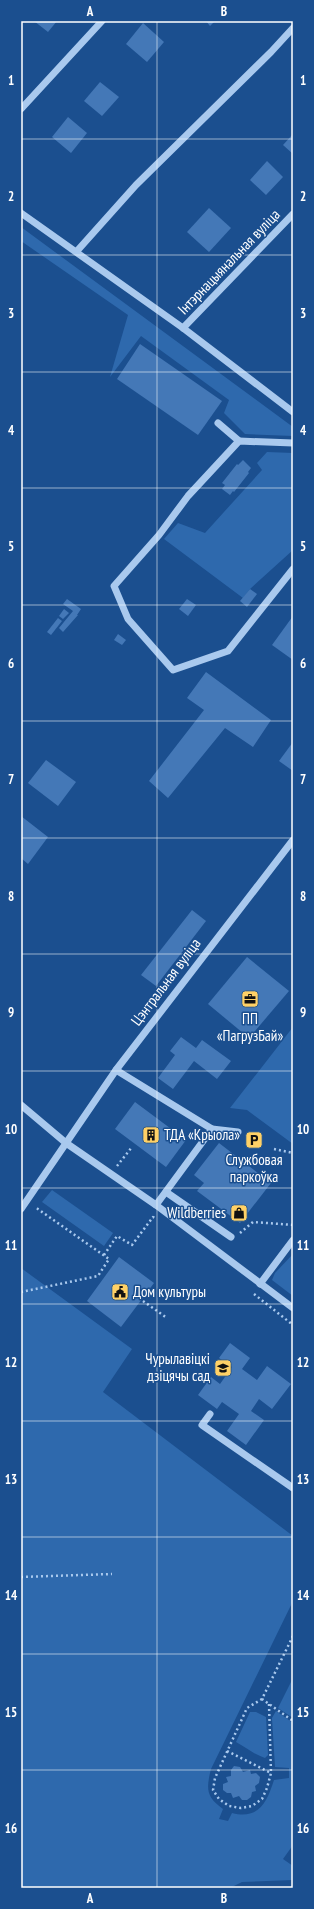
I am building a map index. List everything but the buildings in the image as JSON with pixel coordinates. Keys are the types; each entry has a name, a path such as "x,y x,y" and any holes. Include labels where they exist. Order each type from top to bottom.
{"street":[{"path":"21,109 102,21"},
{"path":"77,251 136,185 271,52 293,28"},
{"path":"21,213 77,251 183,328 293,412"},
{"name":"Інтэрнацыянальная вуліца","path":"183,328 293,214"},
{"path":"218,423 239,441 293,443"},
{"path":"239,441 188,496 159,535 114,586 128,619 173,670 228,651 293,569"},
{"name":"Цэнтральная вуліца","path":"21,1209 116,1070 293,840"},
{"path":"116,1070 212,1129 238,1132"},
{"path":"21,1105 66,1143 156,1206 293,1308"},
{"path":"156,1206 212,1129"},
{"path":"166,1192 230,1237"},
{"path":"260,1284 293,1240"},
{"path":"210,1414 202,1425 293,1488"}],"path":[{"path":"111,1174 132,1147"},
{"path":"274,1149 293,1153"},
{"path":"21,1292 98,1276 109,1259 26,1201"},
{"path":"104,1255 118,1236 132,1245 153,1217 158,1220"},
{"path":"230,1237 243,1232 253,1222 293,1225"},
{"path":"252,1292 293,1325"},
{"path":"143,1301 167,1318"},
{"path":"21,1577 112,1574"},
{"path":"269,1704 270,1773 268,1788 262,1799 252,1806 241,1808 229,1806 219,1799 213,1790 215,1778 246,1708 262,1699 293,1636"},
{"path":"262,1699 293,1721"},
{"path":"227,1751 270,1773"}],"shaded area":[{"path":"21,227 293,427 293,436 245,434 224,413 229,400 141,336 110,377 128,315 21,241"},
{"path":"267,452 293,453 293,550 250,589 243,598 164,539 178,523 205,533 262,470 257,463"},
{"path":"293,1027 293,1144 247,1110 230,1108"},
{"path":"52,1190 113,1233 104,1246 42,1202"},
{"path":"293,1254 293,1296 272,1280 275,1273"},
{"path":"21,1268 132,1349 103,1392 293,1536 293,1601 211,1769 208,1787 210,1796 217,1805 223,1809 219,1819 228,1821 232,1813 249,1814 255,1811 265,1802 274,1780 289,1778 289,1768 275,1767 272,1718 276,1711 293,1723 293,1845 283,1859 293,1866 293,1880 242,1882 230,1888 21,1888"},
{"path":"293,1678 293,1718 278,1708"},
{"path":"250,1712 256,1712 266,1717 268,1755 265,1758 253,1753 236,1742"}],"place":[{"name":"ПП «ПагрузБай»","path":"250,999"},
{"name":"ТДА «Крыола»","path":"151,1135"},
{"name":"Службовая паркоўка","path":"254,1140"},
{"name":"Wildberries","path":"239,1213"},
{"name":"Дом культуры","path":"120,1292"},
{"name":"Чурылавіцкі дзіцячы сад","path":"223,1368"}]}
